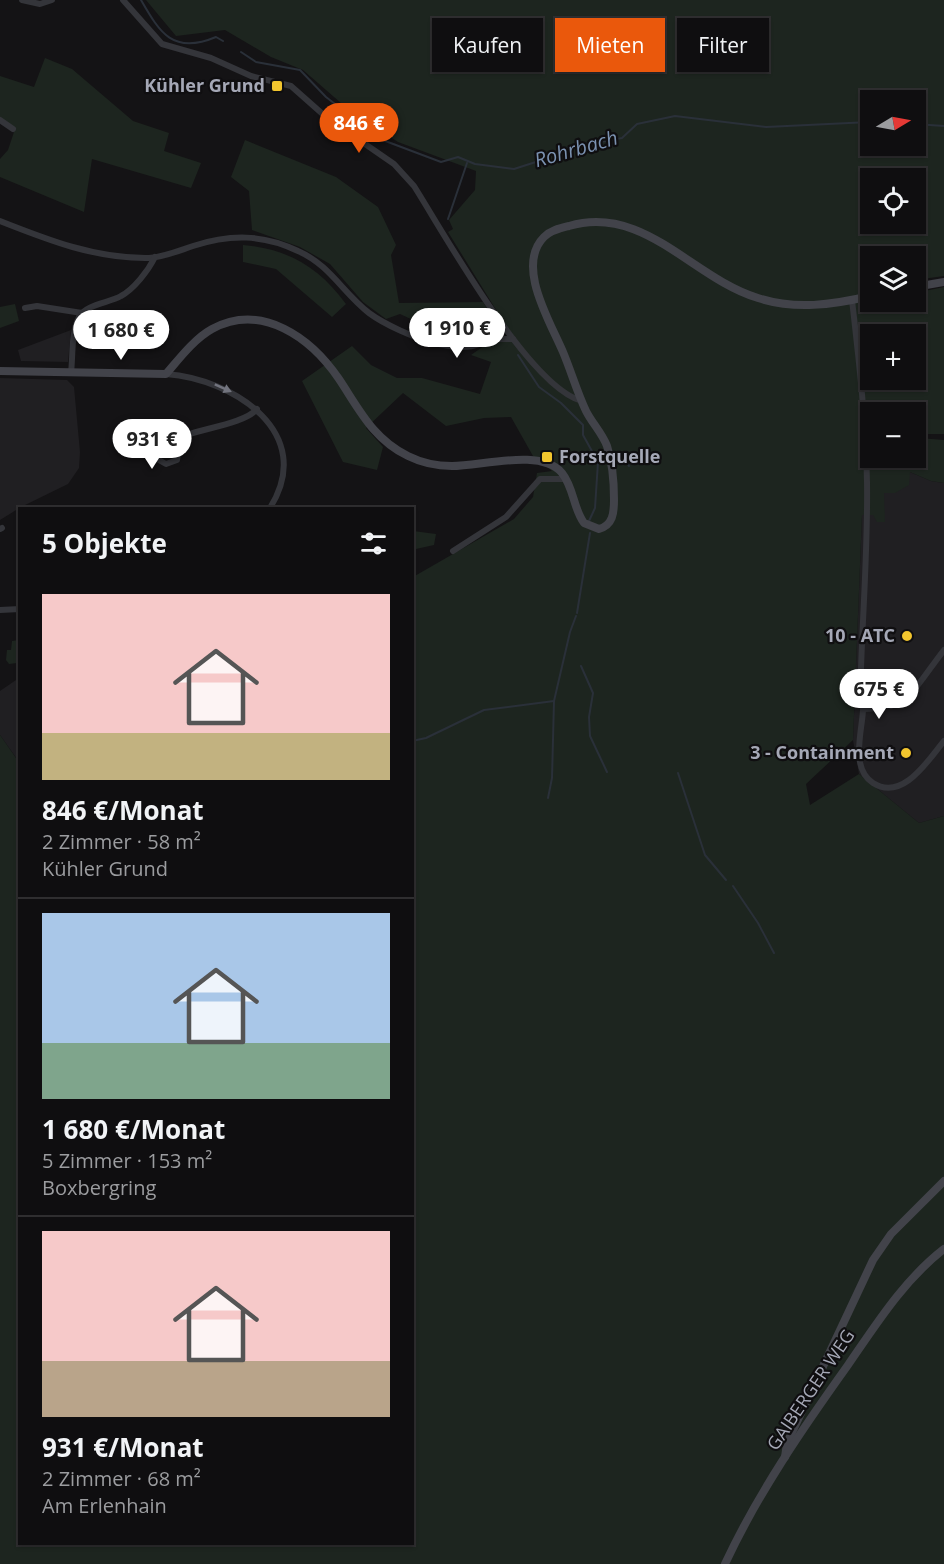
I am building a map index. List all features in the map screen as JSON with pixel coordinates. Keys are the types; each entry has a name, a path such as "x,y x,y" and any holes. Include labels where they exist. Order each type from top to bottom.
{"street":[{"path":"22,0 40,4 52,0"},
{"path":"123,0 160,43 211,58 251,76 288,85 326,117 394,164 414,186 513,339 561,392 582,401"},
{"path":"0,120 13,129"},
{"path":"0,221 56,243 89,252 155,258 222,238 264,239 299,251 316,260 329,270 362,307 403,332 429,341 467,348 476,347 490,339 513,339"},
{"path":"166,374 211,330 241,320 274,324 300,337 313,349 338,378 372,430 406,455 422,462 449,466 539,460 554,466 566,479 584,523 596,529 608,525 614,510 611,460 603,437 582,401 536,289 537,249 543,238 554,230 587,221 612,222 654,239 729,286 757,298 800,305 860,298"},
{"path":"27,308 82,313 125,293 151,266 155,258"},
{"path":"926,285 944,282"},
{"path":"852,300 862,383 867,470 860,760 866,775 876,785 891,788 907,782 944,741"},
{"path":"71,373 75,331 82,313"},
{"path":"490,339 496,315"},
{"path":"0,371 166,374 214,384 257,409 274,431 282,456 280,485 270,507"},
{"path":"182,438 177,460 166,464 158,459 158,448 182,438 247,417 257,409"},
{"path":"453,551 506,517 540,479 566,479"},
{"path":"0,610 18,609"},
{"path":"863,708 891,706 909,694 944,650"},
{"path":"861,674 887,694 891,706"},
{"path":"785,1457 787,1443 873,1260 891,1234 944,1181"},
{"name":"GAIBERGER WEG","path":"725,1564 753,1510 785,1457 899,1292 944,1248"}],"shaded area":[{"path":"146,0 944,0 944,276 926,278 926,246 860,246 860,312 926,312 926,291 944,287 944,434 926,434 926,402 860,402 860,468 926,468 926,439 944,440 944,483 931,481 910,472 909,485 895,493 884,493 885,522 877,522 873,515 862,515 853,740 806,784 810,805 859,774 919,823 944,816 944,1564 0,1564 0,735 16,758 18,757 18,1545 414,1545 414,576 514,519 533,497 537,473 552,471 533,456 511,417 484,418 446,426 403,393 366,428 383,447 377,470 343,462 302,381 352,346 371,365 397,378 422,378 480,394 491,362 471,355 491,341 512,341 506,326 448,232 453,229 449,220 475,190 476,171 398,142 349,110 303,70 271,57 225,30 176,36"},
{"path":"45,58 72,69 133,121 169,133 164,151 201,163 191,188 92,159 84,212 0,177 0,159 8,150 15,129 0,119 0,76 34,87"},
{"path":"245,140 336,177 378,207 396,245 391,255 399,303 483,302 492,316 484,334 469,341 441,340 431,338 426,326 400,314 386,319 363,302 330,264 300,247 252,230 249,191 231,177"},
{"path":"243,245 274,251 301,262 325,280 346,304 332,317 276,269 243,262"},
{"path":"15,304 19,321 0,328 0,307"},
{"path":"71,330 68,362 21,361 18,350"},
{"path":"0,378 67,380 74,387 80,452 79,468 68,484 18,507 0,520"},
{"path":"910,472 931,481 944,483 944,816 919,823 859,774 853,740 862,515 873,515 884,493"},
{"path":"414,531 436,534 434,545 416,549 414,555"},
{"path":"18,640 17,663 9,664 6,660 7,650 11,650 12,641"},
{"path":"18,679 17,759 0,735 0,691"}],"waterway":[{"name":"Rohrbach","path":"141,0 155,22 170,38 178,42 189,43 216,37 223,41"},
{"name":"Rohrbach","path":"241,52 256,62 300,70 326,97 380,139 441,162 458,157 475,164 514,169 542,160 561,149 622,138 637,124 675,116 766,127 860,122"},
{"name":"Rohrbach","path":"926,125 944,126"},
{"path":"448,219 467,163"},
{"path":"518,355 539,387 561,403 583,425 583,435 598,462 595,508 589,521"},
{"path":"612,452 624,458 629,466"},
{"path":"577,613 590,533"},
{"path":"548,798 552,778 554,701 576,616"},
{"path":"581,666 593,693 589,717 590,736 607,772"},
{"path":"414,741 426,738 484,710 554,701"},
{"path":"678,773 705,855 726,880"},
{"path":"733,886 758,923 774,953"}],"place":[{"name":"Kühler Grund","path":"277,86"},
{"name":"Forstquelle","path":"547,457"},
{"name":"10 - ATC","path":"907,636"},
{"name":"3 - Containment","path":"906,753"}]}
